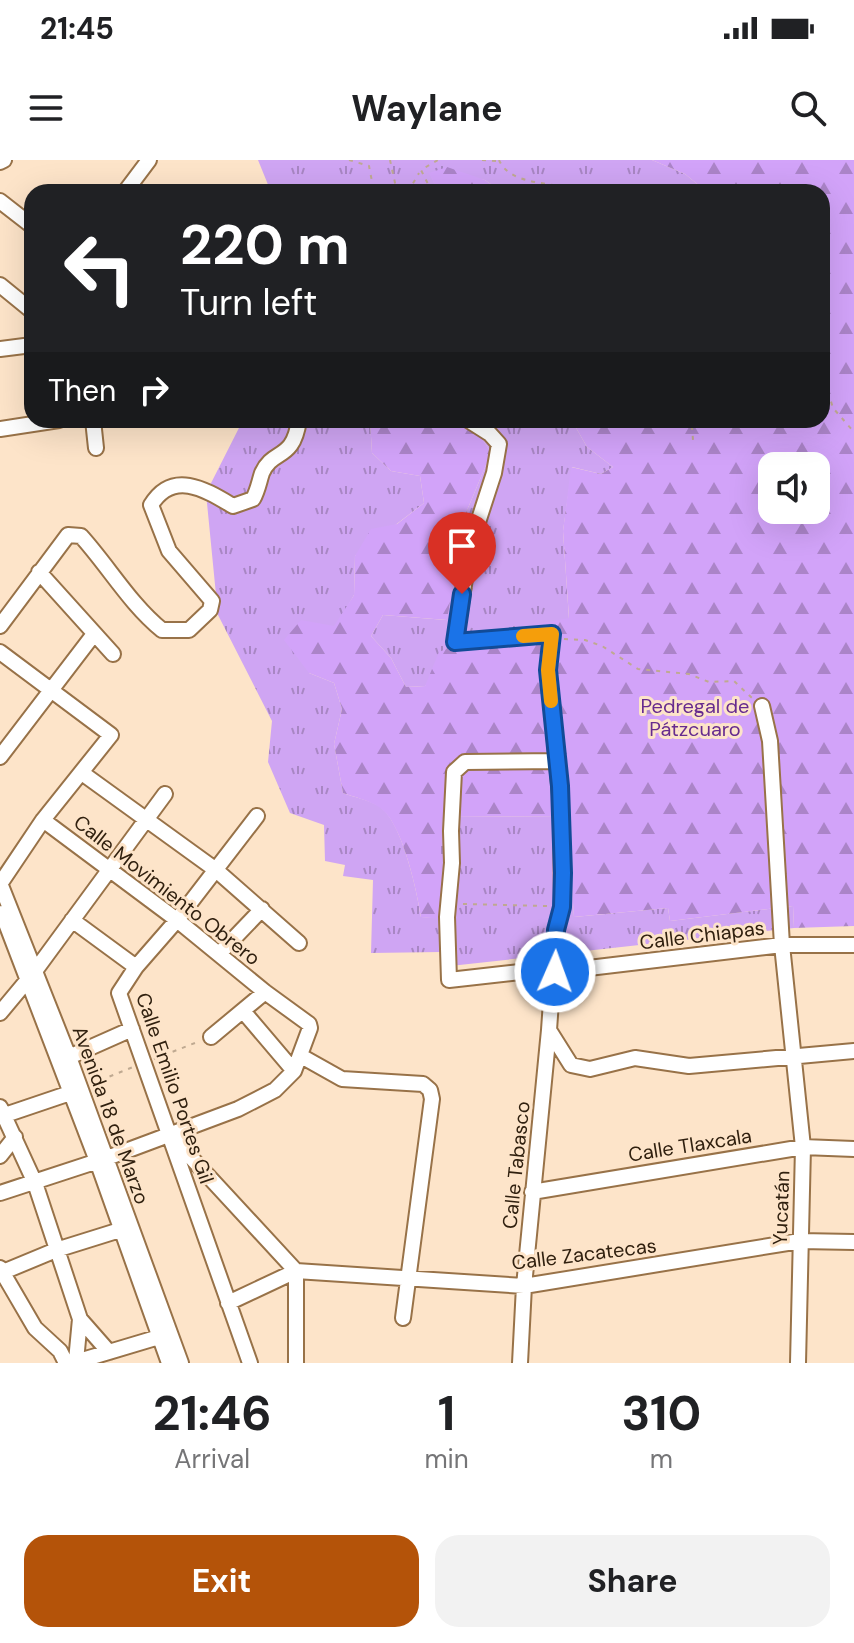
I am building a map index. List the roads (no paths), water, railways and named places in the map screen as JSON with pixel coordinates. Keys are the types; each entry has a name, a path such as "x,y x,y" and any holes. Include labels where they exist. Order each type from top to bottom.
{"street":[{"path":"131,184 149,160"},
{"path":"0,201 24,220"},
{"path":"0,285 24,304"},
{"path":"0,349 24,346"},
{"path":"0,429 24,425"},
{"path":"94,428 96,448"},
{"path":"0,626 68,535 81,536 105,563 140,613 162,630 189,630 210,610 212,601 169,551 151,505 158,494 168,488 190,485 233,506 253,499 262,473 275,458 288,451 298,428"},
{"name":"Calle Tabasco","path":"481,428 499,444 494,473 470,547 455,642 552,634 548,670 558,761 563,873 532,1192 520,1363"},
{"path":"39,572 113,654"},
{"path":"0,757 94,634"},
{"path":"0,652 111,735 43,820 0,884"},
{"name":"Yucatán","path":"762,706 770,741 782,945 803,1147 798,1363"},
{"name":"Calle Chiapas","path":"558,761 465,762 454,772 447,917 449,980 555,972 782,945 854,945"},
{"path":"82,773 216,870 299,943"},
{"path":"0,1013 165,794"},
{"name":"Calle Emilio Portes Gil","path":"250,1363 119,993 136,967 177,920 257,816"},
{"name":"Calle Movimiento Obrero","path":"43,820 309,1024 301,1056"},
{"name":"Avenida 18 de Marzo","path":"0,884 31,975"},
{"name":"Avenida 18 de Marzo","path":"0,909 78,1089 102,1160 181,1363"},
{"path":"219,954 262,909"},
{"path":"72,920 136,967"},
{"path":"211,1037 265,992"},
{"path":"243,1011 294,1071"},
{"path":"62,1049 132,1029"},
{"path":"549,1030 571,1065 590,1069 635,1058 689,1066 854,1051"},
{"name":"Avenida 18 de Marzo","path":"62,1049 70,1093 102,1160 120,1230 169,1363"},
{"path":"0,1193 102,1160 238,1109 275,1090 294,1071 301,1056 342,1079 423,1084 430,1090 432,1099 403,1318"},
{"path":"70,1093 2,1111 35,1183 80,1319 109,1352"},
{"path":"169,1133 296,1271 296,1363"},
{"path":"0,1156 15,1137"},
{"name":"Calle Tlaxcala","path":"532,1192 803,1147 854,1149"},
{"path":"71,1362 35,1328 1,1270 120,1230"},
{"name":"Calle Zacatecas","path":"228,1303 296,1271 524,1286 800,1241 854,1242"},
{"path":"71,1362 80,1319"},
{"path":"71,1362 159,1337"}],"park label":[{"name":"Pedregal de Pátzcuaro","path":"695,718"}]}
